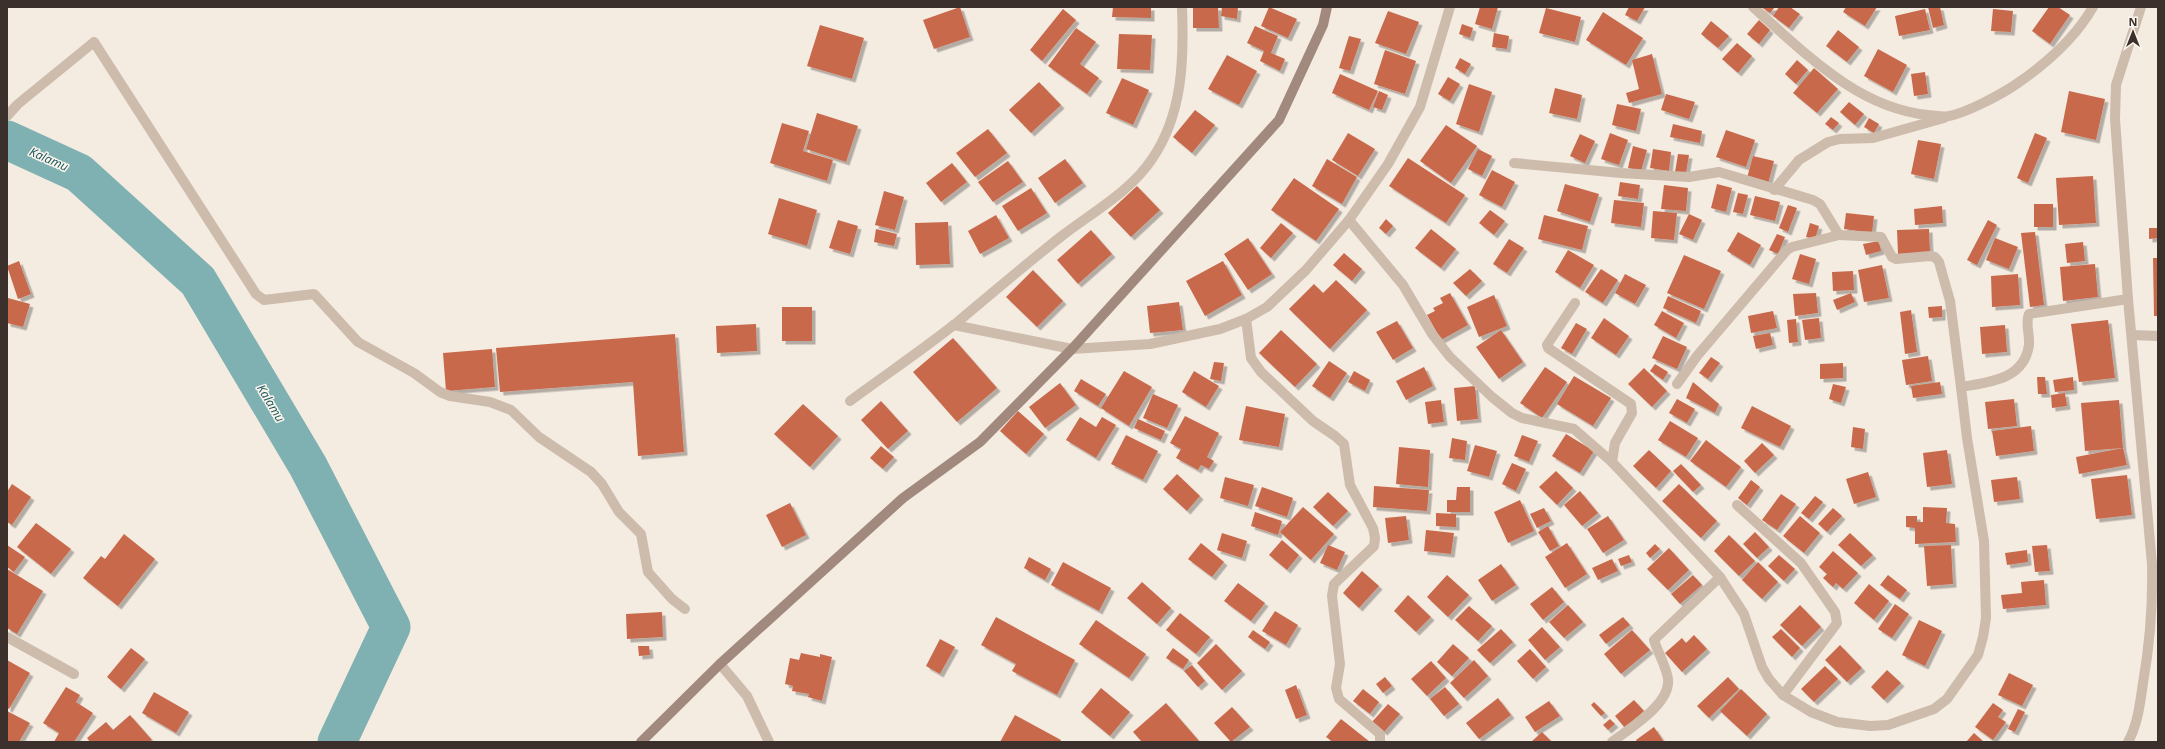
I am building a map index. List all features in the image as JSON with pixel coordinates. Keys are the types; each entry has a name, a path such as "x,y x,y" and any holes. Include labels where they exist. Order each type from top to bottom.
{"main road":[{"path":"641,742 720,664 903,498 980,442 1072,349 1279,120 1322,25 1327,7"}],"street":[{"path":"850,401 954,325 1062,236 1136,179 1153,159 1169,127 1179,90 1183,50 1182,7"},
{"path":"954,325 1072,349 1150,344 1220,329 1246,319 1267,307 1306,270 1349,220 1388,164 1420,107 1450,7"},
{"path":"1753,7 1849,87 1874,100 1900,109 1919,114 1948,117"},
{"path":"1774,190 1799,160 1828,142 1840,139 1873,138 1948,117 2001,94 2033,73 2051,58 2078,30 2093,7"},
{"path":"2128,742 2138,715 2151,637 2153,608 2152,564 2128,299 2115,103 2116,85 2141,7"},
{"path":"7,116 18,104 94,42 256,294 264,300 275,300 314,294 358,342 414,373 440,392 450,396 490,402 510,410 539,437 578,462 602,484 619,512 641,534 648,572 672,599 685,609"},
{"path":"1514,163 1621,173 1690,177 1719,172 1820,204 1840,235"},
{"path":"1349,220 1403,285 1432,334 1450,357 1492,397 1512,413 1522,418 1574,429 1612,462 1720,577 1739,603 1762,667 1769,679 1783,695 1811,712 1837,722 1870,726 1888,725 1934,709 1947,699 1978,655 1983,638 1986,618 1984,541 1967,438 1951,307 1939,262 1935,257 1930,256 1896,259 1892,257 1881,237 1840,235 1792,247 1787,250 1697,356 1676,384"},
{"path":"1961,388 2009,376 2024,359 2029,345 2029,314 2128,299"},
{"path":"1575,303 1547,345 1548,348 1631,404 1632,413 1615,443 1612,462"},
{"path":"1246,319 1251,358 1261,372 1313,420 1336,436 1344,444 1350,485 1373,528 1375,538 1374,546 1334,584 1332,596 1340,664 1336,688 1339,699 1380,734 1380,742"},
{"path":"2132,335 2158,336"},
{"path":"1737,505 1801,563 1837,618 1837,623 1783,695"},
{"path":"1612,742 1653,711 1660,702 1668,684 1668,677 1654,640 1720,577"},
{"path":"7,638 74,674"},
{"path":"720,664 747,696 769,742"}],"building":[{"path":"960,7 970,37 934,49 923,20"},
{"path":"1113,7 1151,7 1151,18 1112,17"},
{"path":"1193,7 1218,7 1219,28 1193,28"},
{"path":"1222,7 1238,7 1237,19 1221,16"},
{"path":"1269,7 1297,19 1288,38 1261,26"},
{"path":"1480,7 1498,7 1492,29 1475,24"},
{"path":"1629,7 1645,7 1637,21 1625,15"},
{"path":"1761,7 1775,7 1770,13"},
{"path":"1779,7 1790,7 1800,14 1789,28 1773,16"},
{"path":"1846,7 1877,7 1865,26 1843,12"},
{"path":"1928,7 1940,7 1944,25 1933,28"},
{"path":"2049,7 2058,7 2070,15 2050,44 2032,31"},
{"path":"1546,8 1581,17 1575,42 1539,33"},
{"path":"1063,9 1076,20 1042,61 1030,50"},
{"path":"1925,9 1930,30 1899,36 1895,16"},
{"path":"1993,9 2013,11 2011,32 1991,31"},
{"path":"1388,11 1419,22 1406,54 1375,43"},
{"path":"1603,12 1643,38 1626,65 1586,40"},
{"path":"1759,20 1770,30 1759,44 1747,34"},
{"path":"1711,21 1729,36 1718,48 1701,34"},
{"path":"1462,24 1473,28 1470,38 1459,34"},
{"path":"820,25 864,38 852,79 807,66"},
{"path":"1255,26 1278,36 1271,53 1285,59 1280,71 1260,61 1264,51 1247,43"},
{"path":"1076,28 1096,42 1080,64 1099,78 1087,94 1048,66"},
{"path":"1838,30 1859,47 1847,62 1826,46"},
{"path":"1494,33 1509,36 1507,49 1492,47"},
{"path":"1119,34 1152,35 1150,70 1117,69"},
{"path":"1349,36 1361,39 1350,71 1339,68"},
{"path":"1737,43 1752,56 1738,73 1722,59"},
{"path":"1878,49 1907,65 1893,92 1864,76"},
{"path":"1385,50 1416,61 1405,94 1374,84"},
{"path":"1652,54 1662,94 1629,103 1626,93 1639,89 1632,60"},
{"path":"1227,55 1257,71 1239,105 1208,89"},
{"path":"1460,58 1471,64 1465,74 1455,68"},
{"path":"1797,60 1808,70 1796,84 1785,74"},
{"path":"1814,68 1838,89 1817,113 1793,93"},
{"path":"1925,72 1928,94 1914,96 1911,74"},
{"path":"1340,74 1378,91 1369,110 1332,93"},
{"path":"1448,77 1460,84 1450,101 1438,94"},
{"path":"1122,78 1149,90 1133,125 1106,113"},
{"path":"1039,82 1061,105 1031,133 1009,110"},
{"path":"1469,84 1492,92 1479,132 1456,124"},
{"path":"1555,88 1582,95 1577,119 1549,113"},
{"path":"1379,91 1388,95 1382,110 1373,107"},
{"path":"2069,91 2105,99 2096,140 2061,132"},
{"path":"1666,94 1695,102 1689,119 1661,110"},
{"path":"1849,102 1864,114 1855,125 1840,112"},
{"path":"1617,104 1641,109 1636,131 1612,125"},
{"path":"1195,110 1215,125 1192,153 1173,137"},
{"path":"817,113 858,126 846,162 806,149"},
{"path":"1831,117 1839,123 1833,130 1825,124"},
{"path":"1869,118 1879,124 1874,133 1864,127"},
{"path":"782,123 809,131 803,151 833,160 827,181 770,163"},
{"path":"1673,124 1702,131 1700,143 1670,137"},
{"path":"1446,125 1477,146 1451,183 1420,161"},
{"path":"988,129 1007,153 975,177 956,153"},
{"path":"1726,130 1755,140 1746,167 1716,157"},
{"path":"1348,133 1375,149 1358,176 1332,160"},
{"path":"1610,133 1628,140 1619,165 1601,159"},
{"path":"2035,133 2047,138 2028,183 2017,178"},
{"path":"1580,134 1595,141 1585,163 1570,156"},
{"path":"1918,140 1941,144 1934,179 1911,174"},
{"path":"1633,146 1647,150 1641,171 1628,168"},
{"path":"1478,149 1492,156 1482,176 1468,169"},
{"path":"1653,149 1671,152 1669,171 1650,168"},
{"path":"1678,154 1689,155 1686,173 1675,172"},
{"path":"1753,156 1774,161 1768,184 1747,178"},
{"path":"1408,158 1465,195 1446,223 1389,186"},
{"path":"1065,159 1083,183 1055,203 1038,178"},
{"path":"1327,159 1357,177 1342,204 1312,186"},
{"path":"1008,161 1023,182 993,202 978,182"},
{"path":"952,163 967,182 941,202 926,183"},
{"path":"1492,170 1515,182 1502,207 1479,195"},
{"path":"2093,176 2096,223 2059,225 2056,178"},
{"path":"1294,178 1339,209 1316,241 1271,210"},
{"path":"1620,182 1640,185 1638,199 1618,196"},
{"path":"1565,184 1599,194 1590,222 1557,211"},
{"path":"1717,184 1732,188 1726,212 1711,208"},
{"path":"1664,185 1688,188 1686,211 1661,209"},
{"path":"1137,186 1160,210 1131,237 1108,213"},
{"path":"1031,188 1047,213 1018,231 1002,206"},
{"path":"884,191 904,197 895,230 875,225"},
{"path":"1738,193 1748,195 1743,214 1733,212"},
{"path":"1755,196 1780,202 1775,221 1750,215"},
{"path":"779,198 817,210 807,246 768,234"},
{"path":"1614,200 1644,203 1641,227 1611,223"},
{"path":"2034,204 2053,204 2053,227 2034,227"},
{"path":"1788,205 1797,208 1788,232 1779,228"},
{"path":"1942,206 1943,223 1915,225 1914,209"},
{"path":"1490,210 1505,221 1494,235 1479,223"},
{"path":"1653,211 1677,213 1674,240 1651,238"},
{"path":"1846,213 1874,216 1872,233 1844,229"},
{"path":"1689,214 1702,220 1693,240 1679,234"},
{"path":"996,215 1009,238 980,254 968,231"},
{"path":"1544,215 1588,226 1582,250 1538,239"},
{"path":"1386,219 1393,226 1386,234 1379,228"},
{"path":"838,220 858,226 850,254 829,248"},
{"path":"1988,220 1997,225 1977,265 1967,260"},
{"path":"948,222 950,264 916,265 915,223"},
{"path":"1281,223 1293,233 1271,258 1260,248"},
{"path":"1810,223 1819,226 1815,239 1806,237"},
{"path":"2149,228 2158,228 2158,238 2149,239"},
{"path":"876,229 897,234 894,246 874,242"},
{"path":"1431,229 1456,249 1441,268 1415,248"},
{"path":"1929,229 1930,252 1898,254 1897,230"},
{"path":"1091,230 1112,254 1078,284 1057,260"},
{"path":"1738,232 1761,245 1750,265 1727,251"},
{"path":"2035,232 2044,305 2030,307 2021,233"},
{"path":"1777,234 1785,237 1778,254 1769,250"},
{"path":"1248,238 1272,274 1248,290 1224,254"},
{"path":"1995,238 2018,247 2009,269 1986,260"},
{"path":"1509,239 1524,248 1507,273 1493,264"},
{"path":"1879,241 1881,251 1866,255 1863,244"},
{"path":"2083,242 2085,261 2067,263 2065,244"},
{"path":"1568,250 1594,265 1580,288 1555,272"},
{"path":"1344,253 1362,269 1352,281 1333,265"},
{"path":"1800,254 1816,259 1809,284 1792,279"},
{"path":"1684,255 1721,271 1704,309 1667,293"},
{"path":"2153,258 2158,258 2158,316 2154,316"},
{"path":"19,261 31,294 18,299 7,266"},
{"path":"1223,261 1242,295 1205,316 1186,281"},
{"path":"2095,264 2098,297 2063,301 2060,267"},
{"path":"1882,265 1889,298 1864,302 1858,270"},
{"path":"1470,269 1482,281 1466,296 1453,283"},
{"path":"1601,269 1618,280 1603,303 1585,292"},
{"path":"1033,270 1063,301 1037,327 1006,297"},
{"path":"1853,271 1854,290 1833,291 1832,272"},
{"path":"1625,274 1646,285 1635,304 1615,293"},
{"path":"2018,274 2020,305 1992,307 1991,276"},
{"path":"1336,280 1367,310 1330,349 1289,309 1314,284 1323,293"},
{"path":"1450,293 1468,325 1441,340 1427,315 1435,311 1433,308 1443,303 1440,298"},
{"path":"1816,293 1818,313 1795,316 1793,294"},
{"path":"1851,293 1855,302 1837,310 1833,300"},
{"path":"1494,295 1507,326 1479,337 1467,307"},
{"path":"1668,296 1701,311 1696,323 1663,308"},
{"path":"8,298 30,304 23,327 7,323"},
{"path":"1179,302 1183,330 1150,333 1147,306"},
{"path":"1942,306 1942,317 1929,318 1928,307"},
{"path":"782,307 812,307 812,341 782,341"},
{"path":"1911,310 1917,352 1905,354 1900,312"},
{"path":"1662,311 1684,323 1676,338 1654,325"},
{"path":"1773,311 1777,328 1751,333 1748,316"},
{"path":"1604,318 1629,336 1616,355 1591,338"},
{"path":"1819,318 1821,338 1805,340 1802,320"},
{"path":"1796,319 1798,342 1789,343 1787,320"},
{"path":"2108,320 2115,378 2079,382 2071,324"},
{"path":"1397,321 1413,348 1393,360 1376,332"},
{"path":"1576,323 1587,329 1572,354 1561,348"},
{"path":"756,324 757,351 717,353 716,326"},
{"path":"2005,325 2007,352 1982,354 1980,327"},
{"path":"1281,330 1317,364 1295,387 1259,353"},
{"path":"1501,330 1523,362 1499,379 1476,347"},
{"path":"1770,333 1773,345 1756,349 1753,336"},
{"path":"675,334 684,452 638,456 633,382 500,392 496,348"},
{"path":"1663,336 1687,347 1677,369 1652,358"},
{"path":"953,338 997,388 957,422 913,372"},
{"path":"492,349 495,387 446,391 443,353"},
{"path":"1928,356 1932,381 1906,385 1902,360"},
{"path":"1711,357 1720,363 1708,379 1699,373"},
{"path":"1329,361 1347,373 1330,398 1312,386"},
{"path":"1214,362 1224,363 1221,381 1210,379"},
{"path":"1843,363 1843,378 1820,379 1820,364"},
{"path":"1655,364 1668,372 1663,380 1650,371"},
{"path":"1424,367 1433,386 1406,400 1396,381"},
{"path":"1545,367 1567,382 1542,418 1520,403"},
{"path":"1644,368 1667,391 1652,407 1628,384"},
{"path":"1124,371 1152,387 1129,426 1101,408"},
{"path":"1194,371 1219,386 1206,407 1182,392"},
{"path":"1354,371 1370,380 1365,391 1348,382"},
{"path":"1574,376 1611,398 1593,426 1557,404"},
{"path":"2037,377 2045,377 2047,394 2038,394"},
{"path":"2073,377 2074,390 2055,392 2053,380"},
{"path":"1081,379 1106,394 1098,406 1074,391"},
{"path":"1693,382 1719,404 1715,413 1686,398"},
{"path":"1940,382 1942,394 1913,398 1911,386"},
{"path":"1060,383 1076,405 1045,428 1029,407"},
{"path":"1833,384 1846,387 1841,403 1829,399"},
{"path":"1475,386 1478,419 1457,421 1454,388"},
{"path":"2065,393 2067,406 2052,408 2051,395"},
{"path":"1153,394 1178,405 1167,428 1143,418"},
{"path":"1677,399 1695,409 1687,423 1669,413"},
{"path":"2014,399 2017,426 1988,429 1985,402"},
{"path":"1441,400 1444,422 1428,424 1425,402"},
{"path":"2119,400 2123,448 2085,451 2081,403"},
{"path":"881,401 908,431 888,449 861,420"},
{"path":"803,404 838,436 810,467 774,434"},
{"path":"1246,406 1285,414 1279,447 1239,440"},
{"path":"1752,406 1791,426 1780,447 1741,428"},
{"path":"1018,411 1044,434 1026,454 1000,431"},
{"path":"1185,416 1219,433 1207,457 1214,461 1209,469 1201,465 1198,470 1176,458 1181,449 1170,443"},
{"path":"1080,417 1096,427 1102,417 1116,425 1096,458 1066,440"},
{"path":"1138,419 1165,431 1161,440 1134,428"},
{"path":"1670,421 1698,438 1686,457 1658,440"},
{"path":"2031,426 2034,451 1996,456 1992,431"},
{"path":"1853,427 1865,429 1863,449 1851,447"},
{"path":"1566,434 1594,451 1580,473 1552,456"},
{"path":"1126,435 1158,451 1143,480 1111,464"},
{"path":"1522,435 1538,441 1529,462 1514,456"},
{"path":"1452,438 1467,441 1465,460 1449,458"},
{"path":"1706,440 1741,467 1726,487 1690,461"},
{"path":"1762,443 1774,455 1755,473 1744,461"},
{"path":"1475,445 1497,451 1489,477 1467,471"},
{"path":"881,446 894,457 883,469 870,458"},
{"path":"1399,447 1430,450 1428,487 1396,484"},
{"path":"2123,448 2127,465 2079,474 2076,457"},
{"path":"1649,450 1671,471 1656,488 1633,466"},
{"path":"1947,450 1952,484 1927,487 1923,453"},
{"path":"1512,463 1526,469 1516,491 1502,484"},
{"path":"1681,464 1701,485 1693,492 1673,471"},
{"path":"1556,471 1573,488 1557,505 1539,487"},
{"path":"1868,472 1876,497 1854,504 1846,479"},
{"path":"1177,474 1200,496 1187,511 1163,489"},
{"path":"2127,475 2132,515 2096,519 2091,479"},
{"path":"1225,477 1254,485 1248,506 1220,498"},
{"path":"2017,477 2020,499 1994,502 1991,480"},
{"path":"1751,480 1760,487 1747,505 1738,498"},
{"path":"12,484 31,497 12,525 7,522 7,492"},
{"path":"1679,484 1717,521 1701,538 1662,501"},
{"path":"1374,486 1429,490 1427,511 1373,507"},
{"path":"1262,487 1293,498 1287,517 1255,506"},
{"path":"1457,487 1470,487 1470,512 1447,512 1447,500 1456,500"},
{"path":"1580,491 1598,513 1582,526 1564,505"},
{"path":"1328,492 1348,511 1333,526 1313,507"},
{"path":"1781,494 1796,504 1777,530 1762,520"},
{"path":"1815,496 1823,502 1809,519 1801,513"},
{"path":"1520,500 1534,531 1508,543 1494,512"},
{"path":"790,503 806,535 782,547 766,515"},
{"path":"1303,507 1334,534 1311,560 1280,532"},
{"path":"1923,507 1947,508 1946,523 1955,524 1956,542 1915,544 1915,528 1906,527 1906,516 1917,516 1917,522 1923,522"},
{"path":"1544,508 1551,521 1537,528 1530,514"},
{"path":"1833,508 1842,516 1827,532 1818,524"},
{"path":"1255,512 1282,521 1278,535 1251,526"},
{"path":"1436,513 1456,514 1456,527 1436,526"},
{"path":"1406,516 1409,540 1388,543 1385,518"},
{"path":"1608,516 1624,540 1603,553 1587,529"},
{"path":"1800,516 1820,533 1804,553 1783,536"},
{"path":"36,523 71,549 51,574 17,547"},
{"path":"1548,526 1559,546 1550,551 1538,532"},
{"path":"1426,530 1454,533 1451,554 1424,551"},
{"path":"1755,532 1769,547 1757,558 1743,544"},
{"path":"1222,533 1247,541 1242,558 1217,550"},
{"path":"1850,533 1873,555 1861,566 1838,545"},
{"path":"124,534 155,559 118,606 83,578 101,556 105,559"},
{"path":"1729,535 1755,561 1739,576 1714,551"},
{"path":"1282,540 1299,555 1287,570 1269,555"},
{"path":"1201,543 1224,562 1212,577 1188,559"},
{"path":"1567,543 1587,574 1565,588 1545,557"},
{"path":"1655,544 1660,549 1650,558 1646,553"},
{"path":"7,545 25,557 14,572 7,567"},
{"path":"1328,545 1345,552 1337,570 1320,563"},
{"path":"1951,545 1953,584 1927,586 1924,546"},
{"path":"2047,545 2050,571 2035,572 2032,546"},
{"path":"1669,548 1689,570 1668,590 1647,569"},
{"path":"2027,550 2028,562 2007,565 2005,553"},
{"path":"1833,551 1858,573 1843,589 1836,583 1833,587 1823,578 1827,574 1819,567"},
{"path":"1629,555 1632,562 1621,566 1618,559"},
{"path":"1779,555 1795,569 1784,581 1768,566"},
{"path":"1029,557 1051,569 1045,580 1024,568"},
{"path":"1612,559 1618,571 1598,580 1592,568"},
{"path":"1063,562 1111,588 1099,611 1051,585"},
{"path":"1758,562 1778,582 1762,599 1742,580"},
{"path":"1501,564 1516,585 1492,601 1478,580"},
{"path":"7,569 43,591 17,634 7,628"},
{"path":"1362,571 1379,586 1359,608 1343,593"},
{"path":"1447,575 1469,595 1448,617 1427,597"},
{"path":"1693,575 1702,585 1680,604 1671,594"},
{"path":"1888,575 1907,590 1900,599 1880,585"},
{"path":"2044,580 2046,605 2003,609 2001,595 2022,593 2021,582"},
{"path":"1142,582 1171,608 1157,624 1127,598"},
{"path":"1238,583 1265,603 1251,621 1224,601"},
{"path":"1869,584 1889,601 1874,620 1854,603"},
{"path":"1552,587 1564,602 1543,620 1530,604"},
{"path":"1408,595 1431,617 1416,632 1394,611"},
{"path":"1895,604 1909,614 1892,638 1878,629"},
{"path":"1568,605 1583,622 1564,638 1549,622"},
{"path":"1800,605 1821,627 1802,646 1780,625"},
{"path":"1469,606 1492,626 1478,641 1455,620"},
{"path":"1275,611 1298,625 1286,645 1262,631"},
{"path":"662,612 663,637 627,639 626,614"},
{"path":"1180,613 1210,637 1196,654 1166,630"},
{"path":"996,617 1075,660 1057,695 1012,671 1016,664 981,645"},
{"path":"1623,617 1630,625 1606,644 1599,635"},
{"path":"1096,620 1146,654 1129,678 1079,644"},
{"path":"1919,620 1942,631 1925,666 1902,655"},
{"path":"1542,627 1560,647 1545,660 1528,640"},
{"path":"1501,629 1513,642 1490,663 1477,650"},
{"path":"1781,629 1800,648 1792,657 1772,637"},
{"path":"1253,630 1270,642 1265,649 1248,637"},
{"path":"1632,630 1650,650 1621,674 1604,654"},
{"path":"1694,635 1707,649 1682,672 1665,653 1682,638 1686,643"},
{"path":"940,639 955,647 940,674 926,666"},
{"path":"1216,644 1242,671 1222,690 1197,663"},
{"path":"1453,644 1469,658 1452,676 1437,662"},
{"path":"1840,645 1862,668 1847,682 1825,660"},
{"path":"638,646 649,646 650,655 639,656"},
{"path":"131,648 145,659 121,689 107,677"},
{"path":"1173,648 1189,660 1183,669 1166,658"},
{"path":"1530,649 1546,667 1533,679 1517,661"},
{"path":"801,653 820,657 820,654 832,657 822,701 808,697 809,694 792,691 793,686 785,684 790,658 799,660"},
{"path":"7,660 30,673 9,709 7,708"},
{"path":"1474,660 1488,676 1464,698 1450,683"},
{"path":"1431,661 1446,678 1427,696 1411,679"},
{"path":"1192,665 1205,681 1198,687 1184,671"},
{"path":"1825,666 1838,679 1814,702 1801,689"},
{"path":"1887,670 1901,683 1884,700 1871,687"},
{"path":"2009,673 2033,685 2022,706 1998,695"},
{"path":"1385,677 1392,686 1383,693 1376,684"},
{"path":"1728,677 1739,689 1709,718 1697,706"},
{"path":"1296,685 1307,715 1296,719 1285,690"},
{"path":"66,687 80,695 76,702 93,713 74,742 54,742 59,733 43,723"},
{"path":"1445,687 1459,704 1444,716 1430,699"},
{"path":"1101,688 1130,712 1110,736 1081,712"},
{"path":"1363,689 1379,702 1370,714 1353,701"},
{"path":"1741,689 1767,714 1747,736 1720,711"},
{"path":"154,692 189,712 176,733 142,713"},
{"path":"1498,698 1511,715 1479,739 1466,723"},
{"path":"1634,700 1644,711 1625,728 1615,716"},
{"path":"1549,701 1560,716 1535,732 1525,717"},
{"path":"1594,702 1605,713 1601,716 1591,705"},
{"path":"1166,703 1200,742 1142,742 1133,732"},
{"path":"1993,703 2003,710 1998,717 2006,722 1993,740 1975,727"},
{"path":"1388,704 1400,714 1384,732 1372,722"},
{"path":"1232,707 1250,727 1231,742 1214,723"},
{"path":"2018,709 2025,712 2015,732 2008,729"},
{"path":"7,711 30,723 19,742 7,742"},
{"path":"130,715 152,740 149,742 90,742 87,738 106,722 113,730"},
{"path":"1015,715 1061,740 1060,742 1000,742"},
{"path":"1341,719 1370,742 1333,742 1326,737"},
{"path":"1610,719 1615,724 1608,730 1603,725"},
{"path":"1654,727 1664,742 1637,742 1636,740"},
{"path":"1542,732 1552,742 1531,742"},
{"path":"1974,733 1984,742 1966,742"}],"waterway":[{"name":"Kalamu","path":"7,140 79,173 198,281 308,466 391,627 337,742"}]}
